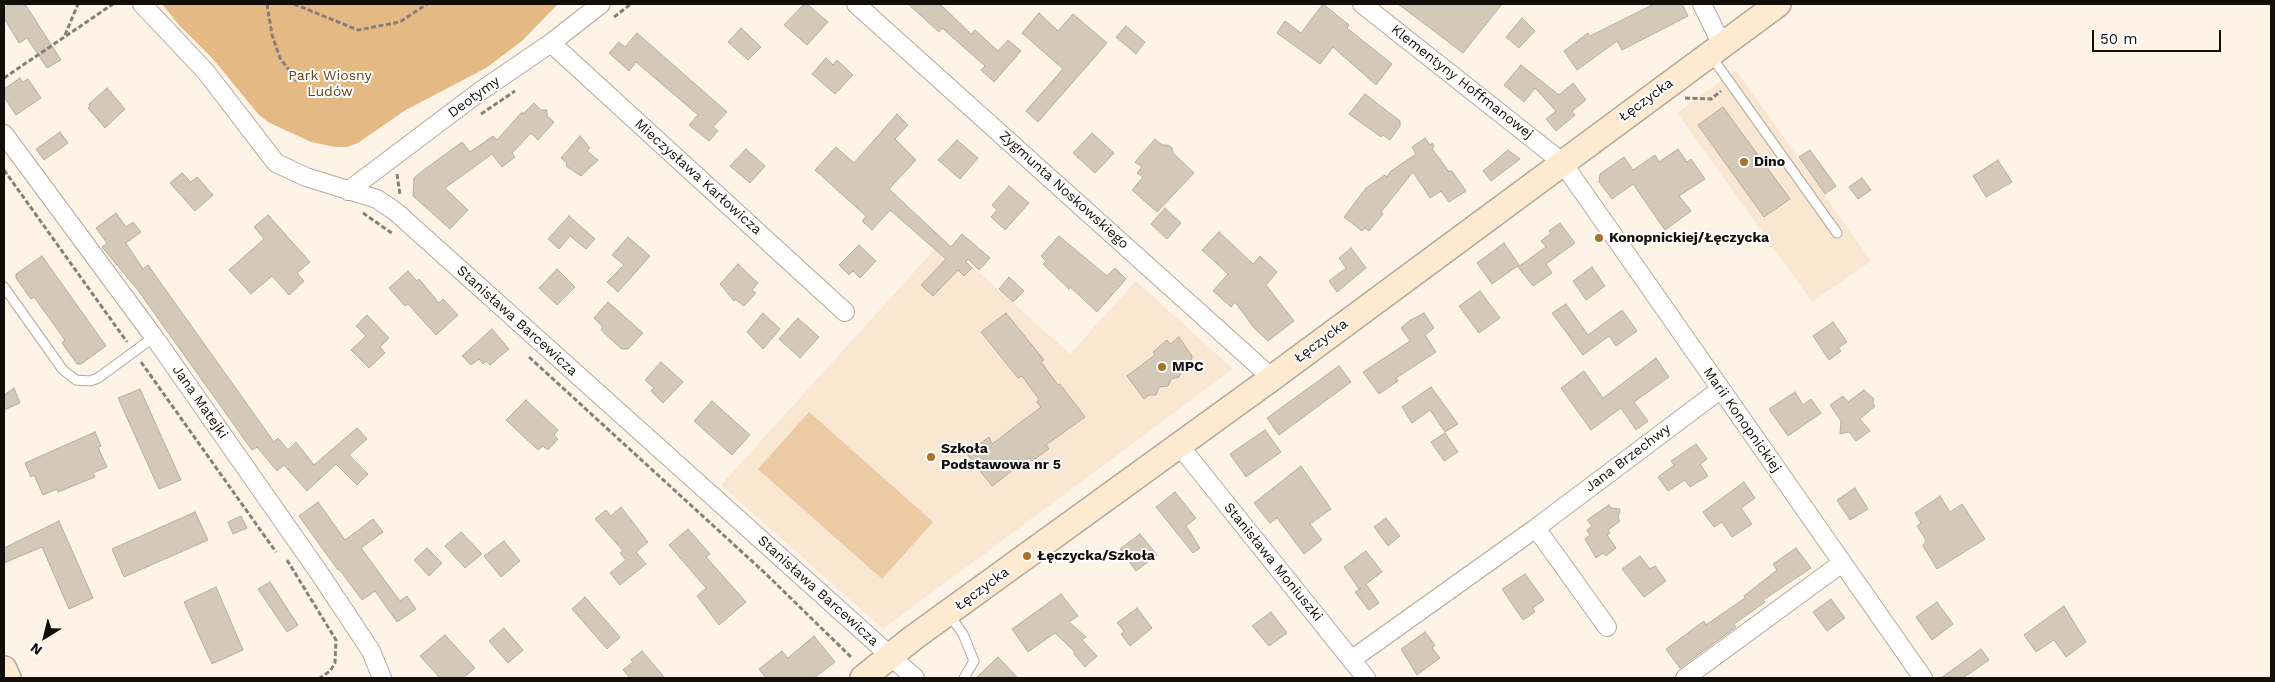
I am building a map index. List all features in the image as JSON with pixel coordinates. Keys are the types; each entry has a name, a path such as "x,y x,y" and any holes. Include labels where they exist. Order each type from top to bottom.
{"street":[{"name":"Stanisława Barcewicza","path":"142,4 206,72 276,163 306,177 377,199 396,212 914,678"},
{"name":"Deotymy","path":"348,191 482,90 551,43 601,4"},
{"name":"Zygmunta Noskowskiego","path":"856,4 1272,378"},
{"name":"Klementyny Hoffmanowej","path":"1362,4 1562,162"},
{"path":"1702,4 1715,50"},
{"name":"Łęczycka","path":"857,668 890,656 1272,378 1778,4"},
{"name":"Mieczysława Karłowicza","path":"551,43 845,312"},
{"name":"Jana Matejki","path":"4,134 154,337 320,574 371,651 382,678"},
{"name":"Marii Konopnickiej","path":"1562,162 1923,678"},
{"name":"Jana Brzechwy","path":"1352,660 1536,528 1721,389"},
{"name":"Stanisława Moniuszki","path":"1179,445 1366,678"},
{"path":"1536,528 1607,627"},
{"path":"1685,678 1842,563"},
{"path":"4,669 8,678"}],"lane":[{"path":"1715,50 1730,83 1837,233"},
{"path":"4,287 8,300 64,370 76,380 90,381 98,378 154,337"},
{"path":"948,613 963,634 974,661 964,678"}],"path":[{"path":"65,36 78,4"},
{"path":"4,78 113,4"},
{"path":"267,4 272,35 280,58 298,81"},
{"path":"294,4 358,30 400,22 427,4"},
{"path":"607,21 631,4"},
{"path":"1680,98 1711,99 1730,83"},
{"path":"478,117 518,88"},
{"path":"401,200 397,174 405,168"},
{"path":"361,212 395,236"},
{"path":"526,354 766,574 857,668"},
{"path":"285,557 336,640 335,663 330,671 320,678"}],"shaded area":[{"path":"1736,70 1871,261 1812,302 1677,113"},
{"name":"Szkoła Podstawowa nr 5","path":"943,240 1070,354 1136,281 1233,369 883,629 721,485"},
{"path":"809,412 933,522 882,579 758,469"}],"green space":[{"name":"Park Wiosny Ludów","path":"162,4 558,4 522,41 486,68 404,111 358,143 347,147 335,147 311,142 268,122 259,115 213,59 179,25"}],"building":[{"path":"10,4 25,4 61,60 47,68 27,38 19,43 4,18 4,8"},
{"path":"804,4 807,4 828,22 807,45 784,25"},
{"path":"908,4 940,4 971,34 975,30 998,51 1008,40 1021,51 994,82 981,70 985,66 942,28 939,32"},
{"path":"1323,4 1349,25 1347,28 1392,64 1376,85 1333,47 1320,64 1277,33 1285,21 1301,33"},
{"path":"1398,4 1502,4 1463,53"},
{"path":"1654,4 1682,4 1688,16 1622,50 1617,41 1577,70 1564,51 1588,33 1590,36"},
{"path":"1039,13 1058,31 1073,14 1107,43 1038,122 1026,111 1063,69 1022,33"},
{"path":"1522,18 1535,31 1519,48 1506,37"},
{"path":"1126,26 1145,42 1136,54 1116,37"},
{"path":"741,28 761,47 748,60 728,42"},
{"path":"637,33 727,112 713,127 718,131 709,141 689,125 698,115 636,62 629,71 609,53 619,42 625,47"},
{"path":"826,58 833,65 837,60 853,75 835,94 812,74"},
{"path":"1521,65 1559,95 1573,83 1586,100 1572,111 1575,115 1556,131 1546,119 1556,111 1535,88 1524,102 1504,85"},
{"path":"20,78 23,82 28,79 41,98 16,115 4,97 4,89"},
{"path":"107,88 125,109 105,128 88,108 89,104"},
{"path":"1365,94 1400,121 1400,126 1390,140 1383,135 1381,137 1349,114"},
{"path":"534,103 541,110 547,110 547,116 554,122 538,140 531,133 512,153 515,157 502,167 492,154 445,188 468,210 450,229 413,196 414,178 421,172 462,142 470,152 493,136 497,140 522,112 523,114"},
{"name":"Dino","path":"1723,107 1790,199 1764,217 1698,125"},
{"path":"897,114 908,125 895,139 916,160 889,189 951,247 962,234 990,258 979,270 968,259 966,262 972,268 964,276 958,270 933,296 921,285 946,259 890,210 872,230 862,221 866,216 815,170 836,147 854,163"},
{"path":"60,132 68,143 44,160 36,149"},
{"path":"1092,133 1114,153 1095,173 1073,153"},
{"path":"580,136 590,148 587,151 598,160 581,176 566,166 567,163 561,158"},
{"path":"1425,138 1430,145 1432,143 1434,146 1432,149 1449,172 1451,170 1466,191 1449,202 1441,191 1430,198 1413,172 1381,212 1383,214 1369,231 1365,228 1362,231 1344,217 1366,188 1385,175 1387,177 1391,171 1416,154 1412,147"},
{"path":"1155,139 1162,145 1168,145 1172,148 1173,153 1194,173 1157,212 1132,190 1143,177 1137,173 1142,167 1135,162"},
{"path":"957,140 978,158 960,179 938,160"},
{"path":"746,149 765,166 750,183 730,166"},
{"path":"1678,149 1687,162 1691,159 1705,179 1679,196 1691,211 1665,230 1633,184 1612,199 1599,182 1600,174 1624,157 1633,170 1655,155 1659,162"},
{"path":"1508,150 1520,159 1491,181 1483,171"},
{"path":"1810,150 1836,186 1825,194 1799,157"},
{"path":"1998,160 2012,182 1986,197 1973,176"},
{"path":"182,173 191,182 197,177 213,195 195,211 170,183"},
{"path":"1862,178 1871,190 1858,199 1849,187"},
{"path":"1009,186 1029,203 1005,230 991,217 997,210 992,205"},
{"path":"1165,208 1181,223 1167,239 1151,224"},
{"path":"116,213 126,227 133,222 141,232 126,243 143,269 148,265 274,442 278,438 288,450 296,442 314,465 357,428 367,439 349,455 368,474 357,485 336,464 307,491 284,465 277,471 257,447 252,450 137,289 102,247 107,243 96,228"},
{"path":"268,215 310,262 297,273 304,281 289,295 272,276 251,294 229,270 264,239 254,227"},
{"path":"569,216 595,239 586,249 570,236 559,249 548,239"},
{"path":"1560,223 1575,243 1546,264 1552,273 1533,286 1518,267 1546,247 1541,241 1551,233 1549,231"},
{"path":"1219,232 1253,264 1260,256 1277,272 1266,285 1294,321 1268,341 1254,328 1235,302 1231,307 1213,291 1228,274 1202,250"},
{"path":"1059,236 1107,276 1115,268 1126,279 1097,312 1043,264 1046,261 1041,256"},
{"path":"628,237 650,256 618,292 607,282 624,265 612,255"},
{"path":"1504,243 1519,265 1492,284 1477,263"},
{"path":"859,245 876,261 860,278 853,271 849,275 839,265"},
{"path":"1351,248 1366,268 1337,292 1329,281 1346,268 1339,258"},
{"path":"42,256 106,346 81,364 77,364 62,343 65,340 34,297 31,299 16,278 16,274"},
{"path":"738,264 758,283 752,290 756,293 744,306 735,299 734,301 720,284"},
{"path":"1592,267 1605,286 1586,300 1573,281"},
{"path":"557,269 575,287 557,305 539,288"},
{"path":"408,271 417,281 419,279 439,303 443,299 458,315 436,335 408,304 405,306 389,288"},
{"path":"1009,277 1024,291 1013,302 999,289"},
{"path":"1480,291 1500,318 1479,333 1459,306"},
{"path":"608,302 643,333 628,349 622,349 616,344 601,330 603,327 594,318"},
{"path":"1566,304 1588,335 1622,310 1637,331 1616,346 1609,336 1583,355 1552,313"},
{"path":"763,313 780,329 763,349 747,332"},
{"path":"1006,313 1044,360 1041,362 1058,385 1060,384 1085,417 1046,445 1049,449 1032,461 1029,458 992,486 967,454 989,437 992,444 1041,407 1037,402 1039,399 1022,376 1018,378 981,332"},
{"path":"1424,313 1434,328 1425,335 1436,352 1396,378 1398,381 1379,394 1363,372 1410,341 1401,328"},
{"path":"367,315 389,338 380,347 385,353 369,368 351,350 366,336 356,326"},
{"path":"798,318 819,337 800,358 779,339"},
{"path":"1833,322 1847,342 1838,348 1841,351 1829,360 1813,336"},
{"path":"492,329 509,349 490,365 486,361 483,364 479,359 471,365 462,356"},
{"name":"MPC","path":"1179,337 1192,356 1191,364 1182,371 1179,377 1171,379 1168,386 1159,387 1156,395 1149,395 1144,399 1127,376 1155,355 1153,352 1167,340 1170,344"},
{"path":"1656,358 1669,377 1634,402 1648,421 1636,430 1621,408 1591,430 1561,388 1584,371 1603,398"},
{"path":"661,362 683,382 663,403 651,391 654,388 645,380"},
{"path":"1339,366 1351,382 1279,435 1267,418"},
{"path":"1431,387 1458,424 1445,432 1430,410 1412,423 1402,407"},
{"path":"14,388 20,403 4,410 4,395"},
{"path":"140,389 181,480 159,489 118,398"},
{"path":"1864,390 1874,399 1873,403 1875,406 1860,419 1870,431 1856,441 1849,432 1840,434 1841,421 1830,405 1843,396 1848,402"},
{"path":"1795,392 1803,405 1811,399 1821,413 1788,436 1769,409"},
{"path":"526,400 558,430 554,435 558,439 548,450 543,446 538,450 506,420"},
{"path":"712,401 750,435 732,455 694,421"},
{"path":"1265,430 1281,452 1246,477 1230,454"},
{"path":"95,432 101,446 98,447 107,467 93,473 95,477 58,492 57,489 43,495 34,475 31,477 25,463"},
{"path":"1445,433 1458,452 1444,461 1431,442"},
{"path":"1696,444 1707,459 1700,464 1708,476 1690,487 1685,480 1668,491 1658,477 1674,465 1671,461"},
{"path":"1301,466 1331,509 1310,524 1322,540 1304,554 1277,518 1270,523 1254,503"},
{"path":"1744,482 1755,498 1741,508 1752,524 1732,537 1722,522 1714,527 1703,512"},
{"path":"1855,488 1868,509 1850,520 1837,500"},
{"path":"1175,492 1196,518 1186,526 1200,548 1193,553 1156,507"},
{"path":"1940,496 1950,512 1962,504 1985,539 1937,569 1923,546 1926,540 1917,526 1921,523 1915,513"},
{"path":"318,502 345,540 373,519 383,532 361,548 400,601 407,596 416,609 397,622 375,591 362,600 299,516"},
{"path":"1609,505 1611,508 1620,509 1618,518 1620,521 1608,530 1610,533 1607,535 1616,548 1606,556 1603,553 1596,558 1585,539 1590,535 1587,530 1592,526 1587,520"},
{"path":"621,507 648,542 636,552 646,564 620,585 610,573 626,560 620,553 623,551 595,519 606,510 611,516"},
{"path":"195,512 208,540 124,577 112,549"},
{"path":"241,516 247,528 233,534 228,522"},
{"path":"1386,518 1400,536 1388,546 1374,527"},
{"path":"59,521 93,598 69,609 42,547 4,563 4,548"},
{"path":"688,529 710,554 706,557 746,602 719,625 697,596 706,588 669,545"},
{"path":"461,532 482,554 465,568 445,546"},
{"path":"1140,534 1157,555 1136,571 1120,549"},
{"path":"504,541 520,561 501,577 484,556"},
{"path":"427,548 442,563 429,576 414,560"},
{"path":"1796,548 1811,568 1763,600 1765,602 1734,624 1736,627 1680,668 1666,649 1704,621 1706,625 1745,598 1744,596 1777,570 1773,564"},
{"path":"1366,551 1382,572 1366,584 1379,603 1369,610 1355,592 1361,588 1359,589 1344,567"},
{"path":"1640,556 1650,569 1655,566 1666,581 1644,597 1622,569"},
{"path":"1525,574 1544,600 1533,608 1535,612 1523,620 1502,589"},
{"path":"270,582 298,625 287,632 258,589"},
{"path":"216,587 243,650 212,664 184,602"},
{"path":"1061,594 1078,616 1069,622 1086,637 1082,640 1097,656 1085,667 1074,654 1075,652 1055,633 1028,652 1012,629"},
{"path":"585,597 620,637 607,649 572,609"},
{"path":"1831,599 1845,618 1827,631 1813,612"},
{"path":"1937,602 1953,624 1932,640 1916,617"},
{"path":"2064,606 2086,642 2066,657 2054,640 2036,652 2024,635"},
{"path":"1137,608 1152,628 1130,646 1121,634 1124,631 1117,623"},
{"path":"1271,612 1287,633 1269,646 1252,626"},
{"path":"504,628 523,650 508,663 489,641"},
{"path":"1425,632 1435,645 1432,648 1440,658 1417,675 1401,649"},
{"path":"445,635 475,668 463,678 440,678 420,656"},
{"path":"814,636 835,662 814,678 766,678 759,669 782,651 788,658"},
{"path":"1981,649 1989,660 1963,678 1941,678"},
{"path":"642,651 665,678 630,678 623,670"},
{"path":"998,657 1018,678 976,678"}],"place":[{"name":"Dino","path":"1744,162"},
{"name":"Konopnickiej/Łęczycka","path":"1599,238"},
{"name":"MPC","path":"1162,367"},
{"name":"Szkoła Podstawowa nr 5","path":"931,457"},
{"name":"Łęczycka/Szkoła","path":"1027,556"}]}
